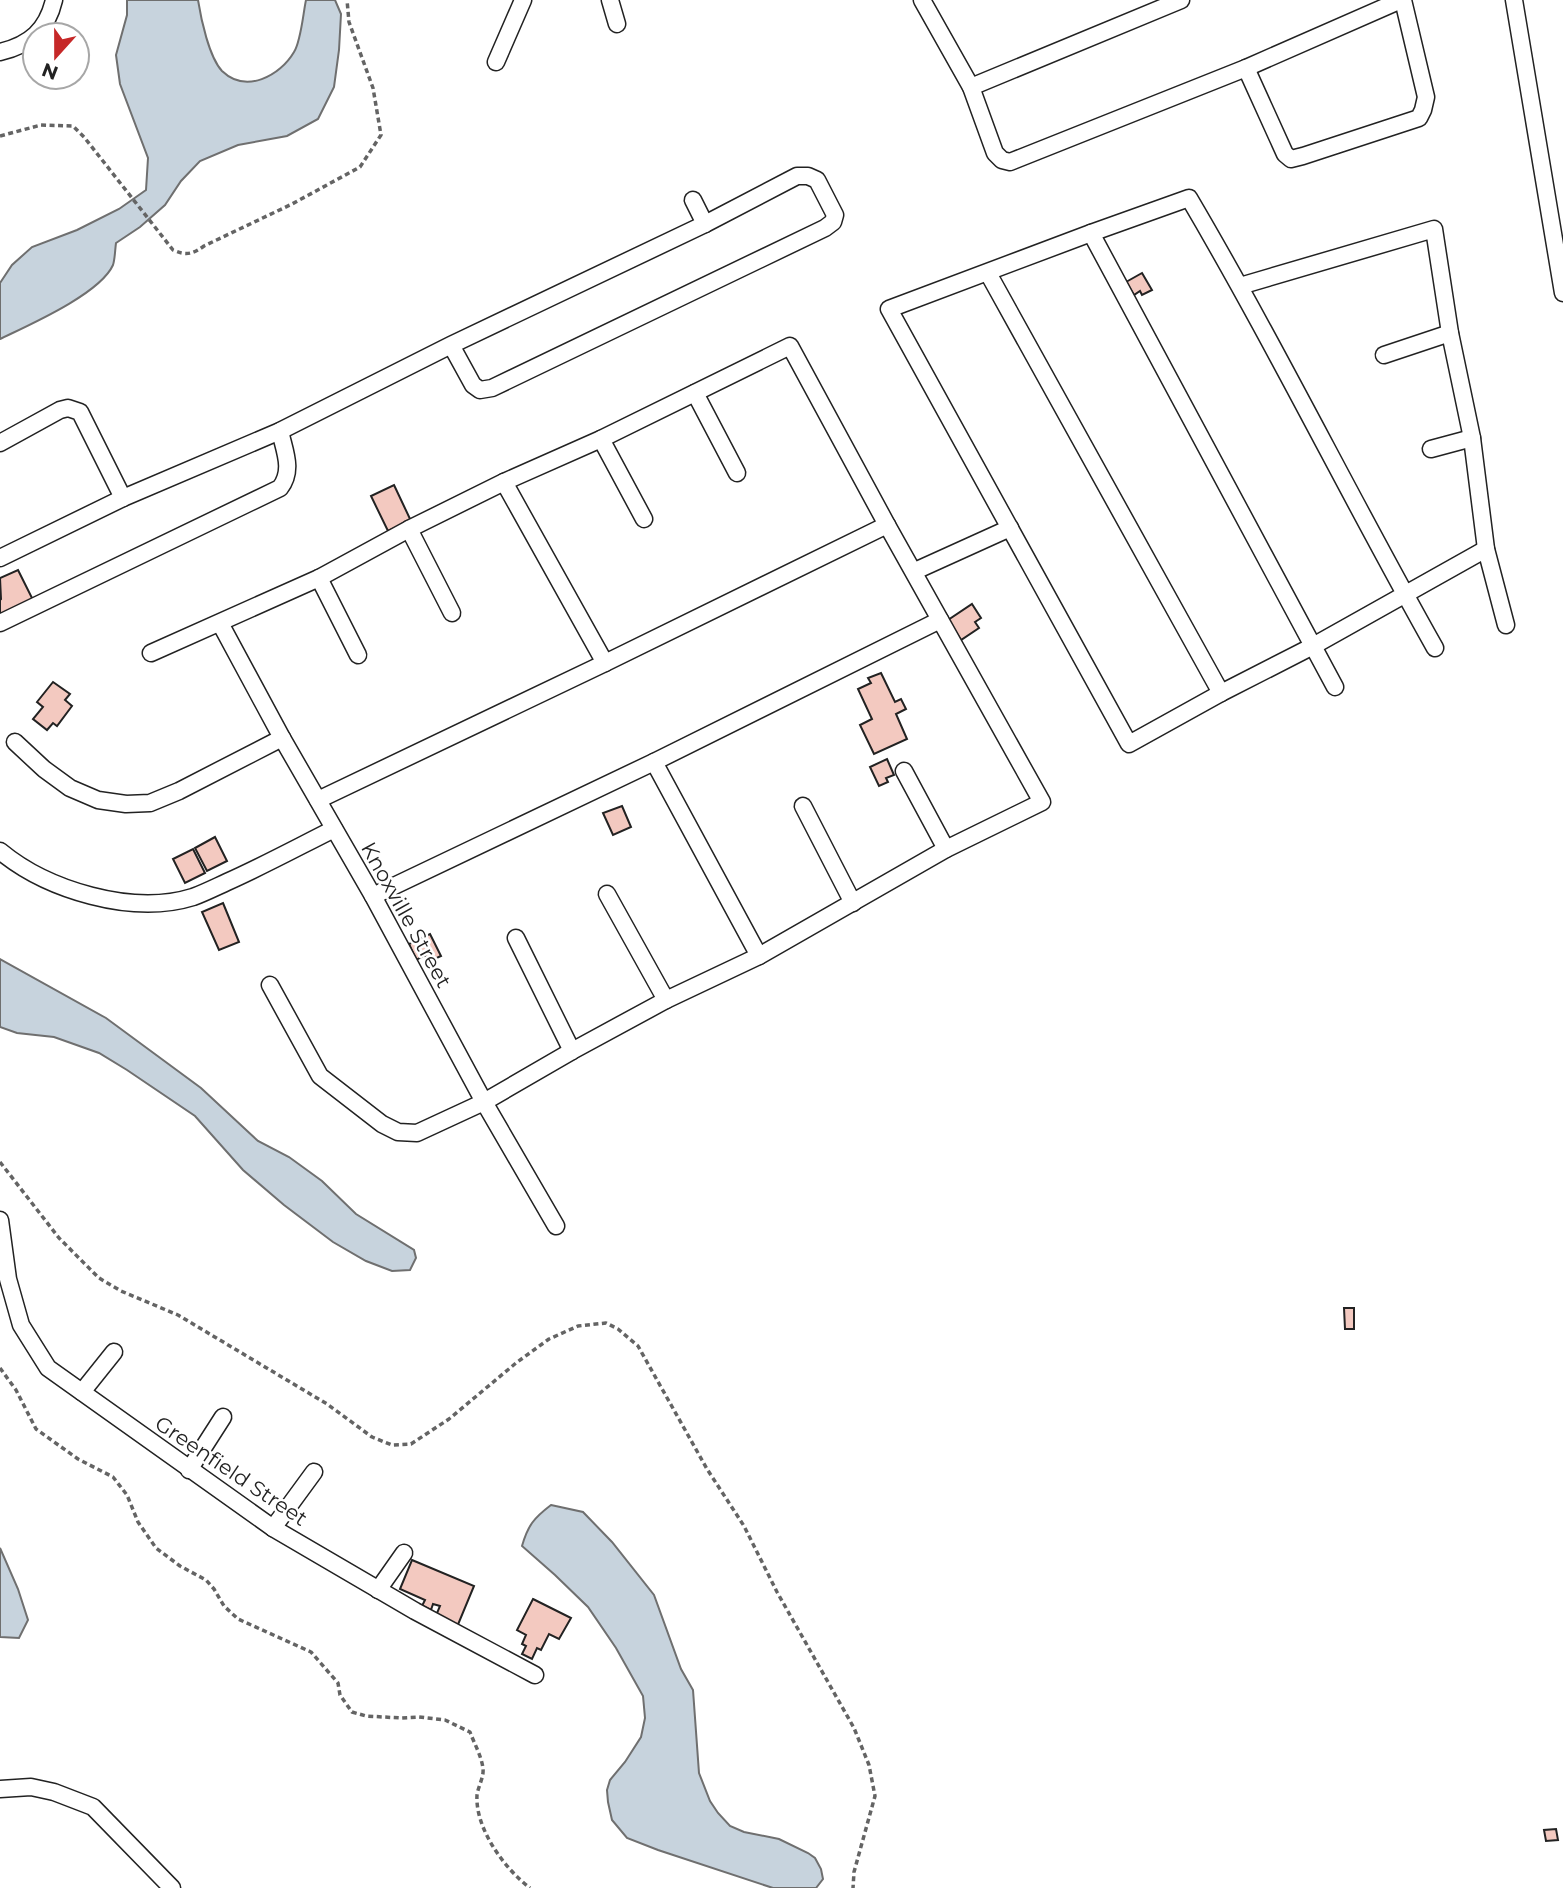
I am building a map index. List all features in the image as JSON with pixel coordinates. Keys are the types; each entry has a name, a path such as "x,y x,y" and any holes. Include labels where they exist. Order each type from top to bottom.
{"street":[{"path":"0,52 24,43 40,31 50,16 54,0"},
{"path":"496,62 525,0 535,0"},
{"path":"610,0 617,24"},
{"path":"971,87 1181,0"},
{"path":"926,1 971,87 995,153 1002,160 1010,162 1246,68 1402,0 1426,97 1419,118 1291,159 1284,154 1246,68"},
{"path":"1514,0 1563,293"},
{"path":"0,558 123,498 280,430 451,345 705,224 797,176 808,176 817,180 835,215 833,222 825,228 492,388 480,390 473,385 451,345"},
{"path":"1436,648 1405,593 1240,286 1189,198 889,309 1129,744 1312,646 1405,593 1486,549"},
{"path":"693,200 705,224"},
{"path":"1240,286 1434,229 1450,333 1472,438 1486,549 1506,625"},
{"path":"1091,233 1335,687"},
{"path":"988,273 1221,693"},
{"path":"1384,355 1450,333"},
{"path":"151,653 319,578 504,482 601,439 790,346 1042,802 946,849 759,956 666,1000 484,1102 417,1133 398,1132 382,1124 320,1076 270,985"},
{"path":"695,393 737,473"},
{"path":"0,443 60,410 68,408 80,412 123,498"},
{"path":"0,623 280,488 289,469 280,430"},
{"path":"1431,449 1472,438"},
{"path":"601,439 644,519"},
{"path":"504,482 605,663"},
{"path":"318,800 887,525"},
{"path":"915,571 1010,528"},
{"path":"410,529 452,613"},
{"path":"319,578 358,655"},
{"path":"373,896 940,620"},
{"name":"Knoxville Street","path":"220,623 282,738 373,896 484,1102 556,1226"},
{"path":"15,741 44,769 70,788 98,800 125,804 150,803 179,791 282,738"},
{"path":"654,761 759,956"},
{"path":"904,771 946,849"},
{"path":"803,806 853,903"},
{"path":"0,851 40,878 76,891 114,901 152,904 192,897 259,868 334,829"},
{"path":"607,894 666,1000"},
{"path":"516,938 572,1051"},
{"name":"Greenfield Street","path":"0,1220 8,1279 21,1325 48,1368 273,1528 378,1590 535,1675"},
{"path":"82,1392 114,1352"},
{"path":"189,1470 223,1417"},
{"path":"273,1528 314,1472"},
{"path":"378,1590 404,1553"},
{"path":"0,1789 31,1787 54,1792 93,1807 172,1888"}],"path":[{"path":"0,136 41,125 73,126 173,250 182,254 193,254 360,167 381,135 373,88 349,22 346,0"},
{"path":"0,1162 59,1238 99,1278 121,1291 178,1315 327,1404 372,1437 392,1445 411,1444 449,1419 548,1339 578,1326 606,1323 618,1329 638,1346 707,1469 744,1526 777,1592 854,1728 869,1765 874,1796 854,1872 853,1888"},
{"path":"0,1368 16,1390 36,1429 78,1459 113,1477 127,1495 138,1522 156,1548 180,1566 206,1580 224,1606 238,1619 311,1651 338,1683 340,1695 352,1712 366,1716 445,1720 470,1732 483,1769 477,1797 482,1827 495,1851 513,1874 530,1888"}],"shaded area":[{"path":"127,0 198,0 206,37 217,65 231,78 252,81 271,75 288,61 294,52 306,0 335,0 341,14 334,87 318,119 287,136 238,145 200,161 181,181 165,205 116,243 113,265 94,287 62,308 0,339 0,283 12,265 32,247 77,230 119,209 146,190 148,158 120,84 116,55 127,15"},
{"path":"0,959 106,1018 201,1088 258,1141 289,1157 322,1181 356,1214 414,1250 416,1258 410,1270 392,1271 366,1261 333,1242 243,1170 195,1116 99,1053 54,1037 17,1033 0,1027"},
{"path":"551,1505 583,1512 612,1542 654,1595 681,1669 693,1690 699,1773 718,1813 730,1826 744,1832 779,1839 815,1858 823,1879 816,1888 773,1888 658,1850 627,1838 612,1820 607,1790 610,1780 641,1737 645,1718 643,1696 616,1648 588,1607 522,1546 532,1522"},
{"path":"0,1548 28,1620 19,1638 0,1637"}],"building":[{"path":"1142,273 1152,290 1142,295 1140,291 1134,295 1126,282"},
{"path":"394,485 411,521 388,531 371,496"},
{"path":"18,570 33,600 0,615 0,578"},
{"path":"972,604 981,618 975,622 979,628 961,640 948,620"},
{"path":"881,673 895,702 901,699 906,709 896,714 907,739 874,754 860,725 872,719 858,689 871,683 868,678"},
{"path":"53,682 70,694 65,700 72,706 57,726 53,723 47,730 33,719 43,707 37,702"},
{"path":"887,759 894,775 886,778 888,782 879,786 870,767"},
{"path":"622,806 631,827 613,835 603,813"},
{"path":"215,837 227,861 207,871 195,848"},
{"path":"193,849 205,873 185,883 173,859"},
{"path":"223,903 239,942 219,950 202,912"},
{"path":"430,934 441,956 428,962 425,955 416,960 409,944"},
{"path":"1344,1308 1354,1308 1354,1329 1345,1329"},
{"path":"412,1560 474,1586 457,1627 435,1618 440,1606 433,1604 431,1610 422,1606 425,1600 400,1589"},
{"path":"533,1599 571,1618 559,1639 549,1634 541,1650 537,1648 532,1659 522,1654 526,1646 522,1644 526,1635 517,1630"},
{"path":"1556,1829 1558,1840 1546,1841 1544,1830"}]}
